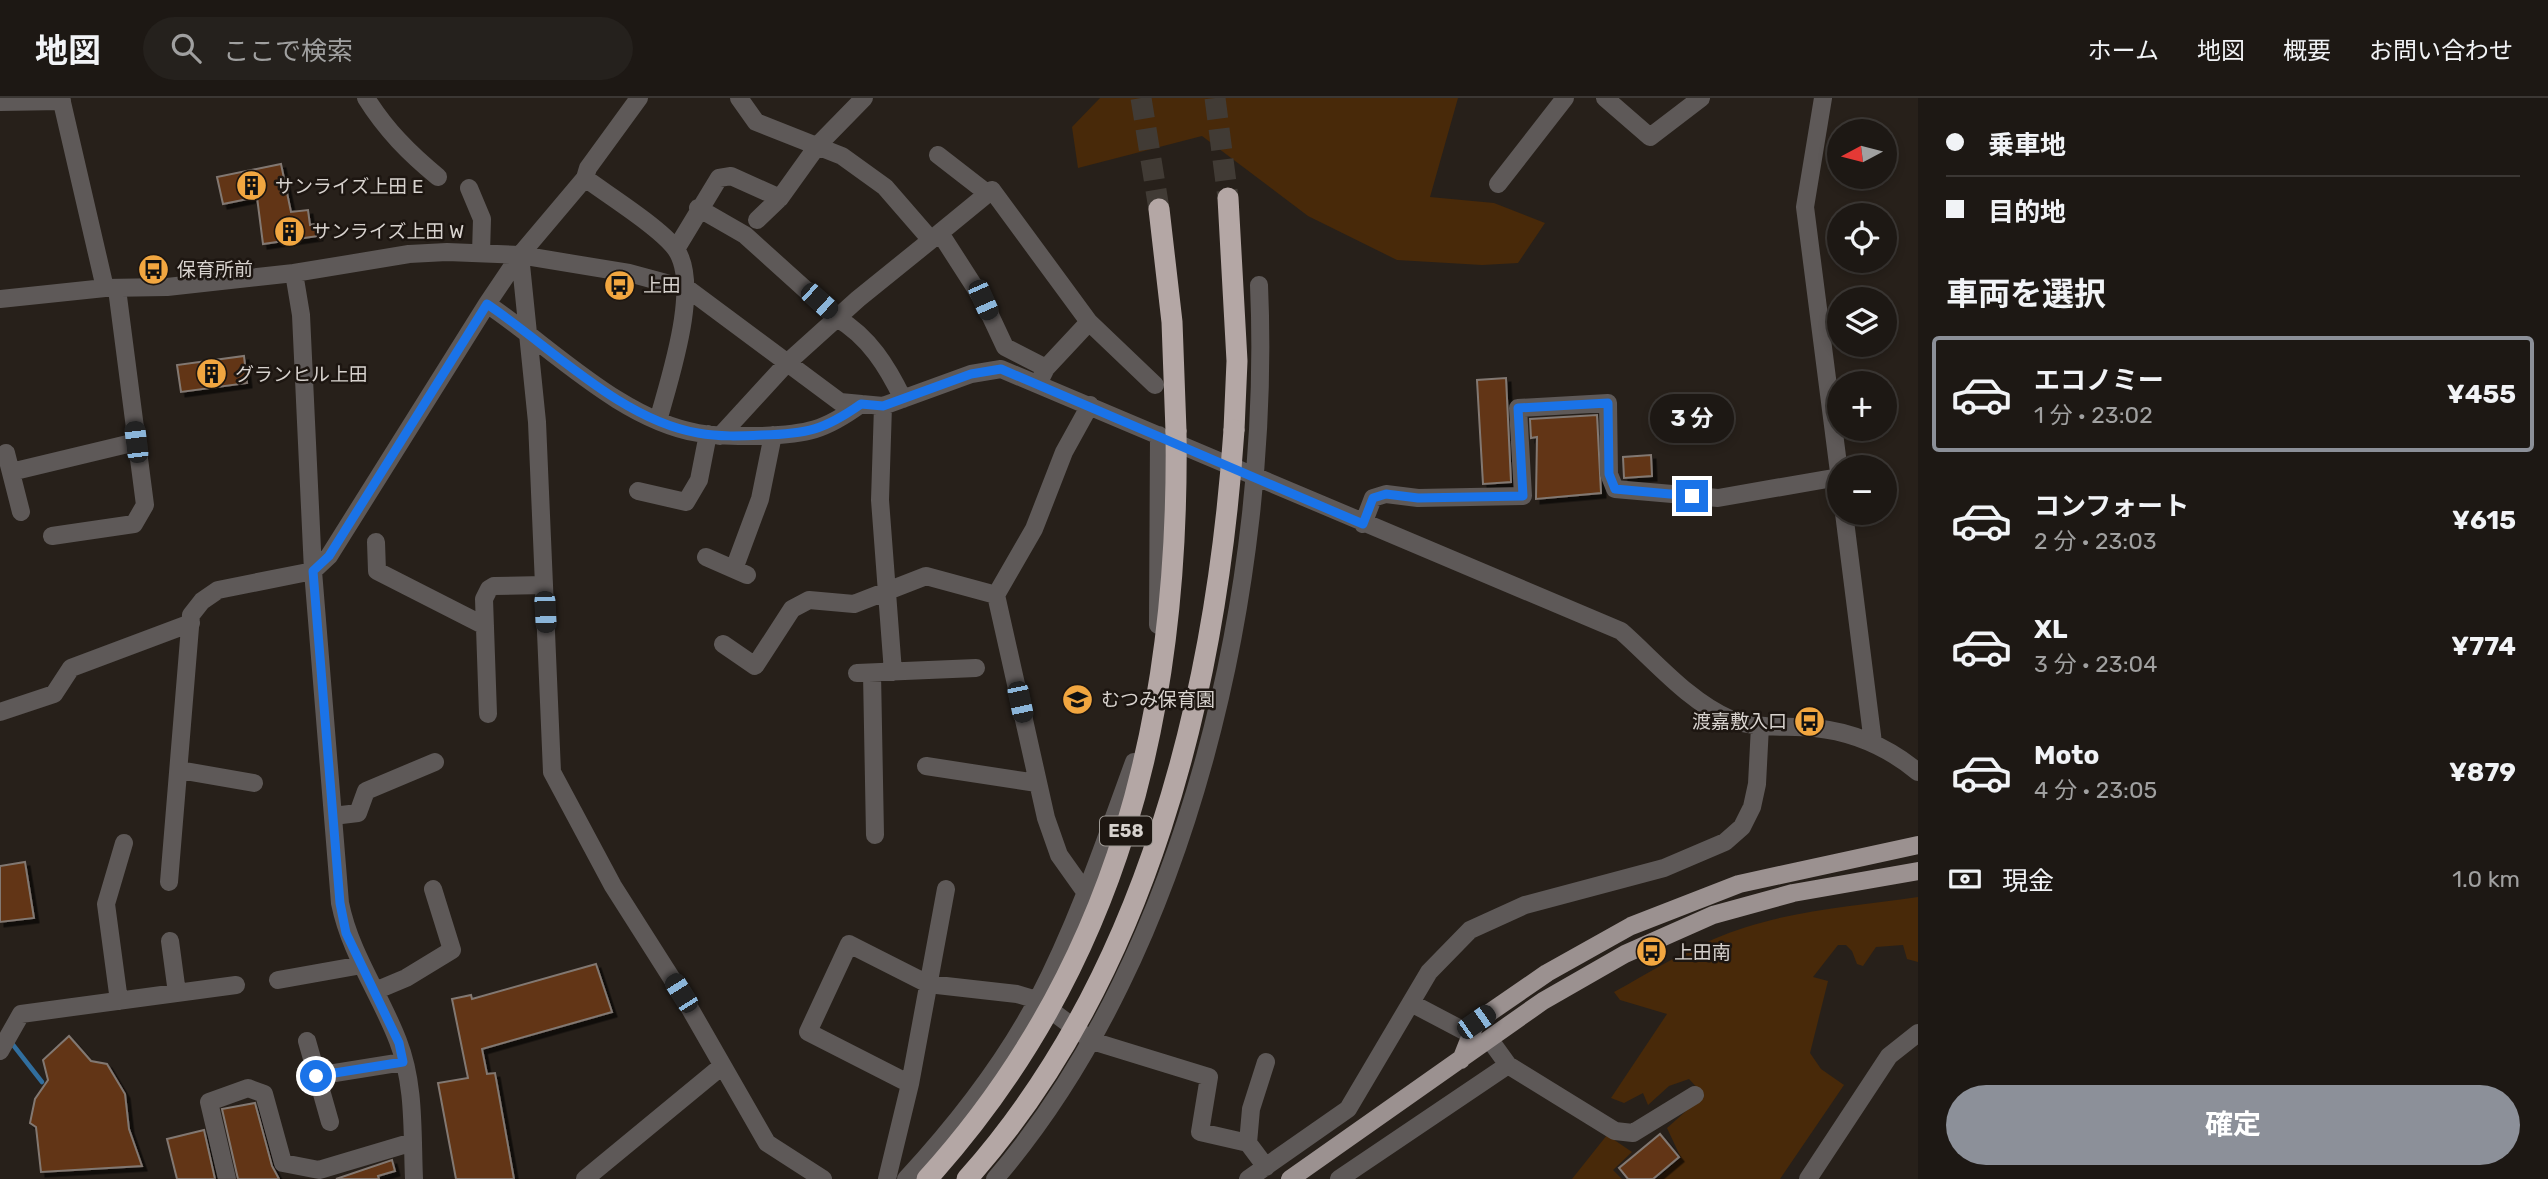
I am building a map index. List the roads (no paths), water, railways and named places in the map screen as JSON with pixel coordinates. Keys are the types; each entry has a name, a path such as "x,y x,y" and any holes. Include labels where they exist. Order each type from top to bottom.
{"highway":[{"name":"E58","path":"967,1179 1016,1116 1081,1013 1109,958 1150,855 1186,738 1214,615 1226,531 1234,430 1237,361 1228,198"},
{"name":"E58","path":"927,1179 993,1100 1053,1003 1091,926 1131,816 1152,730 1166,654 1177,495 1168,433 1172,321 1159,209"}],"main road":[{"path":"1461,1060 1476,1022 1547,974 1630,926 1739,884 1918,845"},
{"path":"1290,1179 1543,1001 1658,938 1713,915 1793,893 1918,871"}],"street":[{"path":"366,98 385,128 438,177"},
{"path":"169,882 191,615 202,601 218,590 313,571 329,556 520,255 585,178 588,167 639,98"},
{"path":"739,98 756,122 842,156 885,187 935,237 983,300 1005,347 1042,376 1090,405 1168,433 1255,477 1621,631 1693,696 1730,719 1760,726 1817,728 1873,743 1918,772"},
{"path":"757,220 780,198 818,145 864,98"},
{"path":"1498,184 1565,98"},
{"path":"1605,98 1650,137 1701,98"},
{"path":"1824,98 1805,207 1836,455"},
{"path":"0,102 62,99 111,288 145,505 134,524 52,536"},
{"path":"938,155 987,193"},
{"path":"676,249 698,208 719,178 731,176 780,198"},
{"path":"585,178 676,249 688,289 677,354 658,421"},
{"path":"469,188 482,219 481,253"},
{"path":"638,491 686,502 699,480 714,435 837,318 992,190 1020,224 1089,322 1155,385"},
{"path":"698,208 746,235 837,318 854,328 887,364 903,398"},
{"path":"0,299 111,288 167,287 294,273 409,254 520,255 629,273 688,289 840,402 883,406 971,374 1001,369 1042,376"},
{"path":"520,255 537,422 552,772 613,886 681,993 766,1143 823,1179"},
{"path":"294,273 301,315 313,571 344,923 399,1043 411,1097 414,1179"},
{"path":"995,1179 1033,1135 1093,1041 1147,929 1186,821 1225,673 1255,477 1262,352 1259,285"},
{"path":"487,304 617,400 658,421 714,435 773,435 832,425 861,404"},
{"path":"1042,376 1089,322"},
{"path":"1363,524 1373,498 1386,494 1418,498 1523,496 1518,408 1608,403 1609,474 1615,489 1718,498 1827,477"},
{"path":"1086,892 1059,855 1037,783 996,595 1034,528 1063,452 1090,405"},
{"path":"883,406 880,500 893,672"},
{"path":"906,1179 988,1077 1037,1000 1086,892 1143,739 1154,689 1168,433"},
{"path":"706,557 741,572 773,435"},
{"path":"11,472 136,442"},
{"path":"6,453 21,512"},
{"path":"1846,525 1873,743"},
{"path":"376,542 377,571 485,626"},
{"path":"723,644 755,666 792,609 809,600 854,604 926,576 996,595"},
{"path":"488,715 484,599 489,589 544,585"},
{"path":"0,712 54,694 72,668 191,624"},
{"path":"875,835 864,673 976,668"},
{"path":"1248,1179 1348,1109 1429,972 1470,930 1525,905 1664,868 1725,842 1741,827 1752,807 1757,784 1760,726"},
{"path":"333,816 358,813 366,791 435,762"},
{"path":"926,766 1037,783"},
{"path":"179,770 254,783"},
{"path":"119,1001 106,904 124,843"},
{"path":"375,991 406,978 452,950 433,889"},
{"path":"887,1179 910,1084 946,889"},
{"path":"170,942 177,993"},
{"path":"910,1084 808,1032 849,944 928,984 1017,994 1037,1000 1093,1041 1209,1077 1200,1132 1248,1143 1266,1167"},
{"path":"278,980 362,965"},
{"path":"0,1051 21,1014 236,985"},
{"path":"1412,1003 1471,1034"},
{"path":"1808,1179 1889,1056 1918,1033"},
{"path":"1490,1040 1508,1065 1615,1131 1633,1133 1695,1095"},
{"path":"307,1041 330,1122"},
{"path":"316,1076 403,1062"},
{"path":"1248,1143 1251,1109 1266,1062"},
{"path":"1339,1179 1508,1065"},
{"path":"585,1179 722,1066"},
{"path":"227,1179 209,1102 248,1088 264,1094 283,1163 320,1170 413,1142"}],"waterway":[{"path":"10,1041 42,1082"}],"tunnel":[{"path":"1141,98 1159,209"},
{"path":"1215,98 1228,198"}],"place":[{"name":"サンライズ上田 E","path":"252,186"},
{"name":"サンライズ上田 W","path":"289,231"},
{"name":"保育所前","path":"154,269"},
{"name":"上田","path":"620,285"},
{"name":"グランヒル上田","path":"212,374"},
{"name":"むつみ保育園","path":"1078,699"},
{"name":"渡嘉敷入口","path":"1810,721"},
{"name":"上田南","path":"1651,952"}]}
